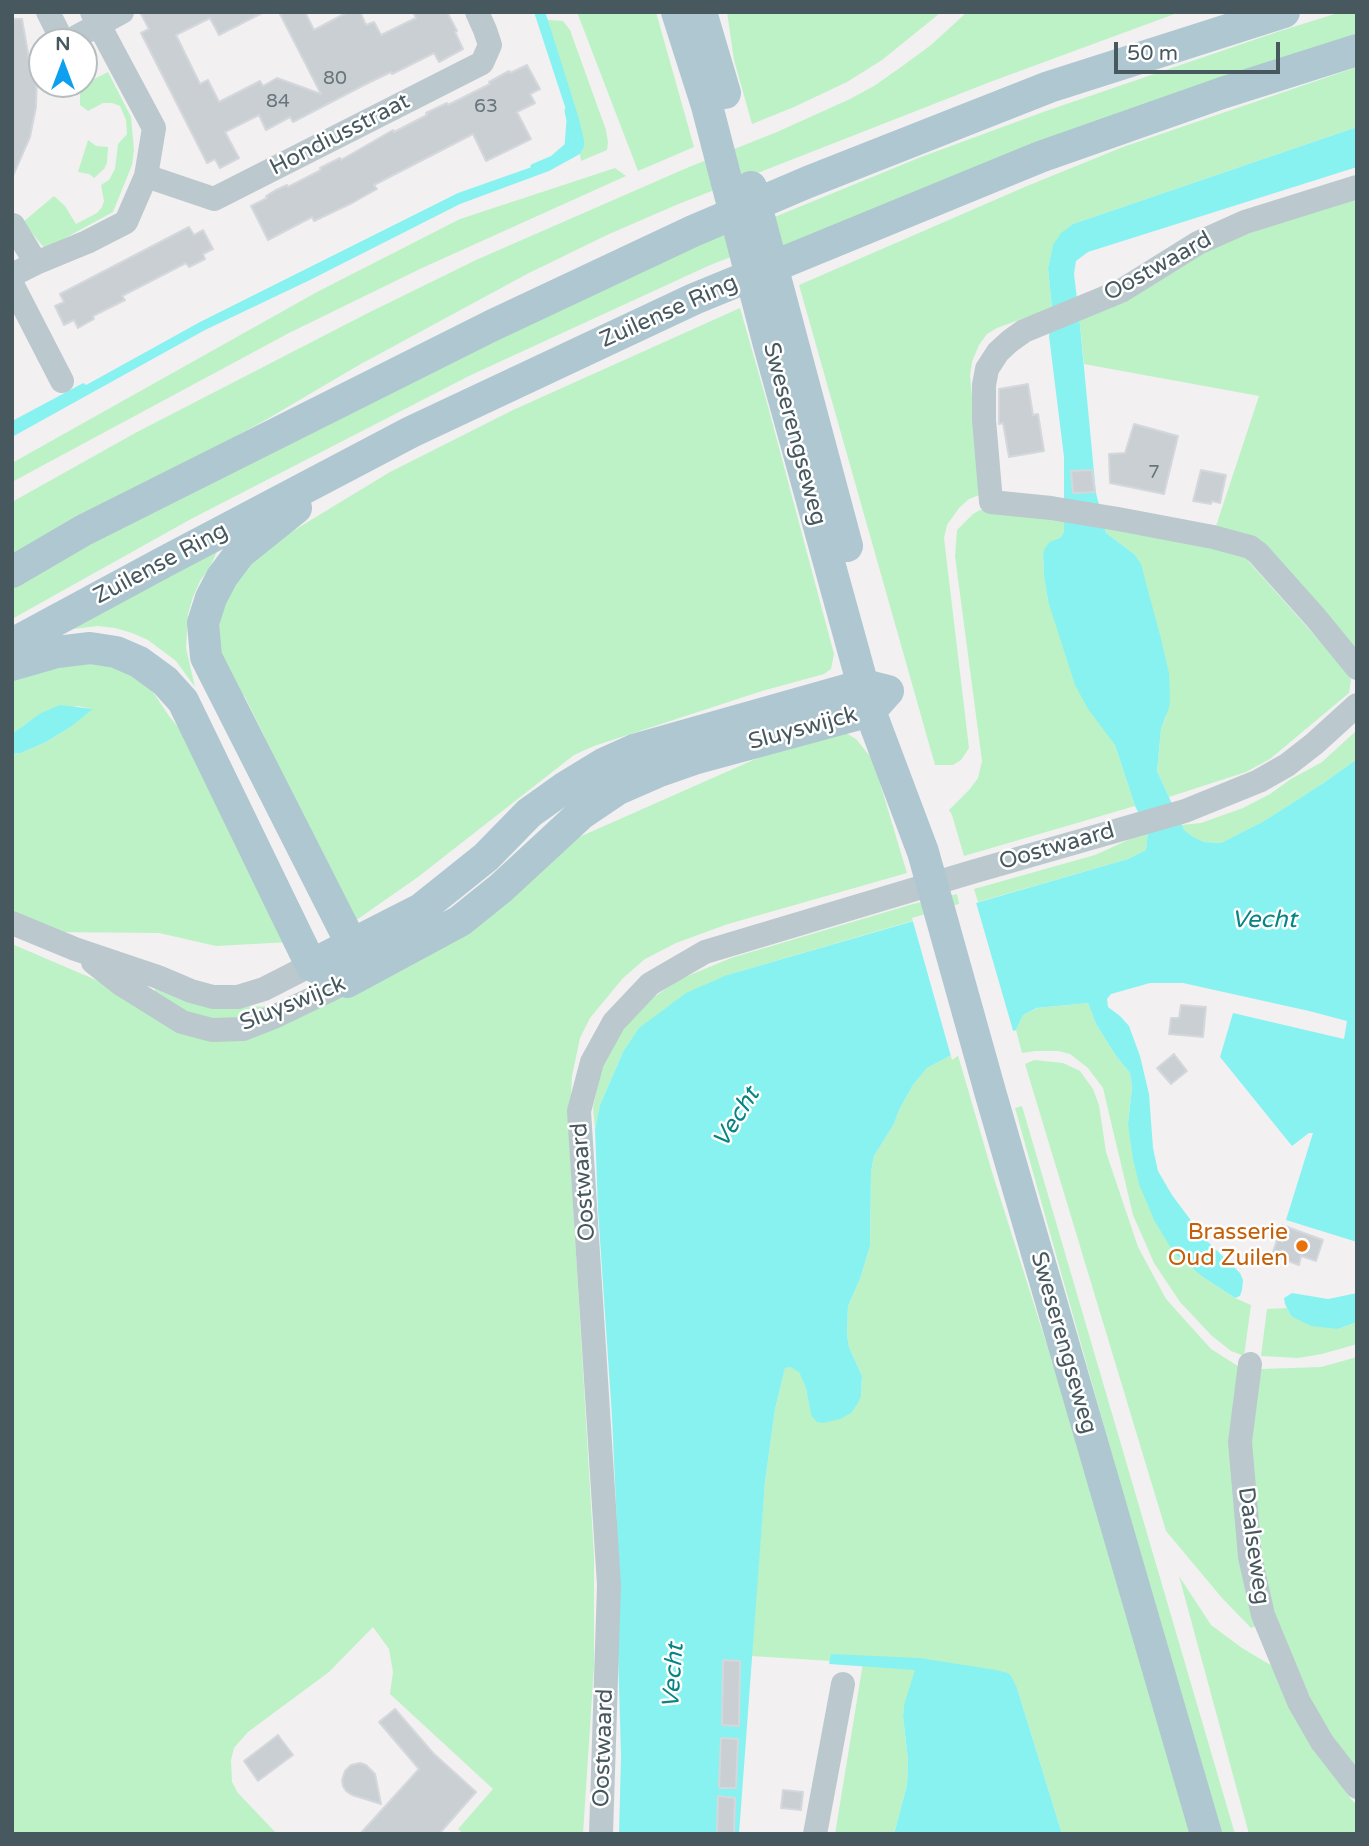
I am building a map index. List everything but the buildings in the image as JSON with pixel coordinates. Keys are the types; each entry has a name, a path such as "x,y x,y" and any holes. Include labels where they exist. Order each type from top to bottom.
{"main road":[{"name":"Sweserengseweg","path":"677,12 716,99"},
{"name":"Sweserengseweg","path":"701,12 716,99 874,696 923,852 1206,1834"},
{"path":"12,572 84,530 517,314 693,231 1049,87 1182,27 1205,12"},
{"path":"1049,87 1284,12"},
{"name":"Zuilense Ring","path":"12,644 411,432 694,299 1040,157 1222,93 1357,50"},
{"path":"12,665 57,652 90,648 116,652 139,663 164,681 183,701 311,965 347,982 352,945 206,657 203,624 211,598 222,577 240,553 300,505 411,432"},
{"name":"Sluyswijck","path":"311,965 421,909 486,857 529,813 605,763 634,750 874,696"},
{"name":"Sluyswijck","path":"347,982 460,921 501,888 581,814 618,789 657,772 874,696"}],"street":[{"path":"48,12 57,28"},
{"path":"12,275 126,222 146,176 154,128 95,18 122,12"},
{"name":"Hondiusstraat","path":"146,176 214,199 482,63 490,45 477,12"},
{"name":"Oostwaard","path":"1357,187 1245,222 1198,243 1121,291 1041,323 1010,341 998,352 987,369 984,385 991,502 1118,519 1213,537 1250,547 1267,562 1357,668"},
{"path":"12,226 36,263"},
{"path":"12,284 62,381"},
{"name":"Oostwaard","path":"601,1834 609,1585 579,1111 592,1062 614,1022 650,984 705,952 1185,811 1259,780 1287,765 1357,705"},
{"name":"Sluyswijck","path":"12,923 75,949 213,998 238,997 264,989 311,965"},
{"name":"Sluyswijck","path":"75,949 121,984 182,1022 212,1030 243,1029 347,982"},
{"name":"Daalseweg","path":"1250,1364 1240,1442 1250,1557 1263,1615 1298,1702 1322,1742 1357,1787"},
{"path":"815,1834 843,1685"}],"green space":[{"path":"577,12 656,12 694,147 638,171"},
{"path":"727,12 939,14 882,60 847,82 752,124 734,60"},
{"path":"967,12 1180,12 990,82 676,205 607,235 527,274 359,365 12,561 12,502 137,432 476,260 850,99 874,86 931,45"},
{"path":"1341,12 1357,12 1357,38 786,248 766,243 708,266 471,375 191,519 12,619 12,586 130,520 489,343 758,216 777,216 921,157 1046,111"},
{"path":"548,20 563,21 570,30 606,130 607,150 581,161 580,154 584,147"},
{"path":"1357,67 1357,127 1073,224 1053,246 1048,268 1052,308 997,328 987,334 979,345 970,376 982,494 969,499 959,508 947,525 944,538 969,748 961,760 953,765 935,765 799,285 1123,147"},
{"path":"108,72 131,117 134,150 132,165 113,212 45,249 23,222 54,196 65,206 76,224 97,213 104,201 101,185 109,180 115,169 118,144 127,134 126,120 120,106 103,103 88,111 80,105 80,98 98,98 98,77"},
{"path":"88,140 96,146 108,147 107,163 94,178 78,172"},
{"path":"615,168 626,176 422,268 289,333 12,482 12,463 317,292 460,219"},
{"path":"1357,196 1357,652 1215,529 1259,396 1084,364 1079,315 1206,248"},
{"path":"740,308 834,654 831,669 824,674 762,691 574,755 418,877 355,921 245,697 229,680 213,632 214,619 255,554 390,472 513,410"},
{"path":"989,509 1064,521 1064,532 1043,554 1048,601 1104,729 1115,745 1135,806 964,856 949,810 978,778 982,761 955,556 957,530 973,514"},
{"path":"1105,527 1243,555 1349,674 1349,693 1270,759 1246,772 1169,797 1157,771 1161,729 1166,717 1134,554 1106,533"},
{"path":"219,547 200,581 188,614 186,648 195,687 176,661 148,640 115,628 98,626 73,629"},
{"path":"97,663 120,668 149,686 169,716 208,763 290,942 216,946 159,933 51,932 12,914 12,754 46,742 72,726 92,709 78,706 39,714 12,734 12,665"},
{"path":"1357,730 1357,759 1264,821 1221,843 1204,842 1192,837 1181,825 1201,823 1243,808 1270,794 1322,762"},
{"path":"846,733 856,739 873,760 907,873 728,924 676,943 645,959 623,978 590,1018 580,1038 572,1076 569,1135 594,1556 594,1666 583,1834 464,1834 458,1829 493,1789 390,1694 393,1672 389,1649 373,1627 329,1672 248,1732 234,1748 231,1760 232,1782 238,1793 277,1834 12,1834 12,944 152,1004 155,989 215,1006 317,1007 367,989 559,846 812,734"},
{"path":"1148,831 1146,850 1128,859 978,902 974,889 1095,855"},
{"path":"957,894 960,907 727,975 623,1052 600,1105 595,1129 593,1108 601,1071 617,1035 650,1000 678,980 731,958 913,904"},
{"path":"1088,1003 1096,1024 1130,1073 1132,1087 1128,1124 1203,1277 1251,1305 1244,1356 1231,1351 1212,1336 1180,1302 1154,1263 1133,1215 1103,1088 1088,1068 1070,1054 1058,1051 1022,1053 1016,1030 1023,1015 1038,1008"},
{"path":"957,1052 992,1172 1097,1503 1191,1834 1062,1834 1017,1688 904,1705 907,1785 894,1834 835,1834 863,1663 751,1656 765,1482 775,1409 785,1367 799,1371 806,1388 811,1414 861,1396 862,1376 849,1347 847,1335 848,1306 870,1246 871,1172 874,1156 894,1124 913,1085 927,1068"},
{"path":"1034,1060 1063,1063 1080,1071 1093,1089 1099,1105 1106,1152 1138,1247 1166,1299 1211,1349 1241,1368 1259,1625 1251,1628 1166,1531 1025,1064"},
{"path":"1022,1106 1235,1834 1218,1834 1015,1108"},
{"path":"1287,1308 1291,1316 1338,1329 1357,1322 1357,1344 1298,1358 1261,1356 1267,1309"},
{"path":"1357,1357 1357,1776 1330,1739 1272,1617 1258,1563 1251,1465 1253,1422 1261,1369 1321,1367"},
{"path":"1179,1576 1211,1625 1279,1670 1299,1719 1357,1805 1357,1834 1249,1834"}],"water":[{"path":"534,12 545,12 548,20 579,119 584,140 580,154 549,171 460,204 205,330 12,437 12,426 200,322 458,193 546,162 566,149 572,142 570,122"},
{"name":"Vecht","path":"1357,127 1357,167 1088,252 1076,261 1074,274 1096,493 1106,533 1134,554 1141,564 1161,639 1169,673 1170,700 1161,729 1157,771 1184,830 1204,842 1221,843 1264,821 1357,759 1357,1242 1286,1220 1313,1133 1309,1133 1292,1146 1220,1057 1233,1013 1344,1039 1347,1021 1183,983 1150,983 1111,994 1107,999 1108,1007 1129,1026 1140,1056 1149,1094 1153,1148 1158,1171 1204,1238 1240,1273 1243,1280 1242,1290 1240,1296 1235,1298 1174,1253 1154,1220 1139,1184 1133,1159 1128,1124 1132,1087 1130,1073 1096,1024 1088,1003 1037,1008 1023,1015 1016,1030 957,1052 927,1068 913,1085 894,1124 874,1156 871,1172 870,1246 848,1306 849,1347 862,1376 858,1403 851,1413 840,1419 817,1422 811,1415 806,1388 799,1372 790,1367 785,1368 775,1409 765,1482 739,1834 619,1834 619,1570 598,1210 595,1129 600,1105 623,1052 639,1028 686,993 727,975 1128,859 1146,850 1148,831 1135,806 1115,745 1088,709 1075,685 1048,601 1044,576 1045,548 1064,532 1064,457 1049,336 1052,308 1048,268 1053,245 1061,233 1073,224"},
{"path":"60,705 93,709 46,742 12,754 12,734 39,714"},
{"path":"1292,1293 1328,1299 1357,1293 1357,1322 1338,1329 1311,1326 1291,1316 1284,1298"},
{"path":"831,1654 920,1658 1008,1673 1017,1688 1062,1834 894,1834 907,1785 908,1760 903,1716 915,1670 829,1664"}],"pier":[{"path":"975,899 1014,1034 952,1060 912,918"}],"waterway":[{"path":"534,167 553,159 568,146 568,111"},
{"path":"12,425 83,387"}],"place":[{"name":"Brasserie Oud Zuilen","path":"1302,1246"}]}
